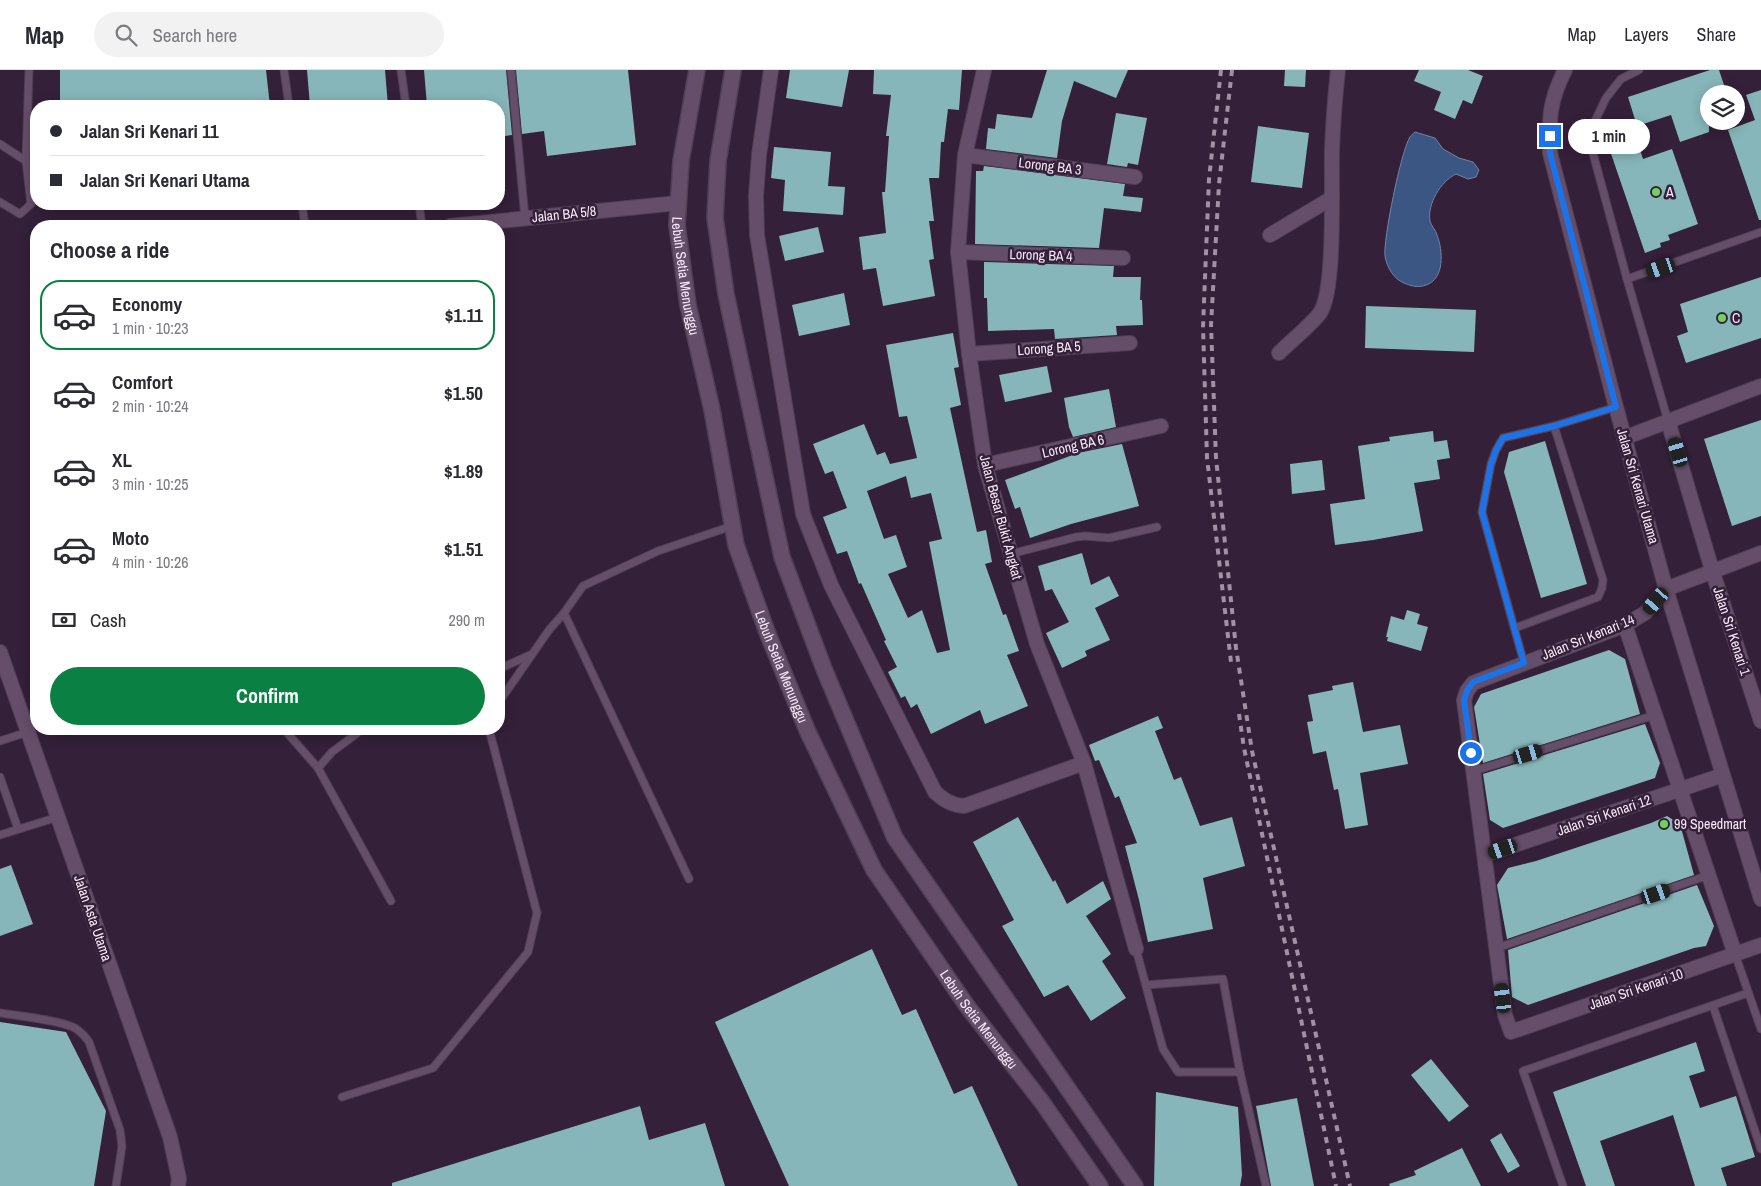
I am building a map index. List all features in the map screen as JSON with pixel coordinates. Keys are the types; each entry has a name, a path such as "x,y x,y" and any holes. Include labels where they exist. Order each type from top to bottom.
{"street":[{"name":"Lebuh Setia Menunggu","path":"697,70 681,160 677,225 688,305 712,410 736,545 778,659 807,730 874,870 967,1006 1042,1102 1100,1186"},
{"path":"733,70 718,161 715,218 726,294 782,557 824,669 895,838 1135,1186"},
{"path":"771,70 759,155 756,196 758,235 803,514 831,585 935,792 944,801 955,806 964,806 1084,763"},
{"name":"Jalan Besar Bukit Angkat","path":"984,70 965,155 958,252 969,354 985,465 1037,644 1084,763 1136,949"},
{"path":"1279,353 1321,312 1326,296 1332,198 1332,152 1338,70"},
{"name":"Jalan Sri Kenari Utama","path":"1565,70 1556,88 1549,120 1550,153 1624,438 1666,588 1761,899"},
{"name":"Lorong BA 3","path":"965,155 1136,177"},
{"path":"1270,235 1332,198"},
{"name":"Jalan BA 5/8","path":"505,220 678,203"},
{"name":"Lorong BA 4","path":"958,252 1123,258"},
{"name":"Lorong BA 5","path":"969,354 1130,343"},
{"path":"1624,438 1761,386"},
{"name":"Jalan Sri Kenari 1","path":"1668,421 1712,570 1761,721"},
{"name":"Lorong BA 6","path":"985,465 1161,426"},
{"path":"1666,588 1761,553"},
{"name":"Jalan Sri Kenari 14","path":"1474,771 1464,700 1473,682 1625,625 1645,613 1666,588"},
{"path":"1625,625 1735,954"},
{"name":"Jalan Asta Utama","path":"0,652 170,1137 179,1179 178,1186"},
{"path":"1474,771 1497,948"},
{"name":"Jalan Sri Kenari 12","path":"1485,855 1723,775"},
{"name":"Jalan Sri Kenari 10","path":"1497,948 1505,1015 1511,1032 1761,945"}],"lane":[{"path":"29,70 26,161 30,195"},
{"path":"284,70 288,100"},
{"path":"401,70 405,100"},
{"path":"511,70 525,218"},
{"path":"1639,70 1621,79 1606,98 1595,121 1591,146 1668,421"},
{"path":"0,144 26,161"},
{"path":"0,202 20,214 30,205"},
{"path":"1627,280 1761,232"},
{"path":"1524,663 1482,512 1491,464 1496,450 1503,438 1554,426 1616,407"},
{"path":"1515,628 1598,597 1602,588 1602,580 1554,426"},
{"path":"505,693 549,630 584,586 658,551 732,526"},
{"path":"1010,554 1086,536 1109,538 1156,527"},
{"path":"564,613 689,880"},
{"path":"505,666 532,654"},
{"path":"1474,771 1655,715"},
{"path":"0,741 28,732"},
{"path":"289,735 318,768 391,901"},
{"path":"318,768 332,752 355,735"},
{"path":"342,1097 433,1068 528,952 537,913 491,735"},
{"path":"0,778 18,829"},
{"path":"0,835 58,817"},
{"path":"1497,948 1709,875"},
{"path":"1136,949 1163,1049 1178,1072 1240,1072"},
{"path":"1735,954 1761,1029"},
{"path":"1146,985 1223,979 1240,1072 1266,1186"},
{"path":"1563,1186 1523,1071 1748,993"},
{"path":"1713,1006 1759,1138 1761,1149"},
{"path":"0,1013 65,1024 84,1034 92,1051 120,1130 122,1146 116,1186"}],"water":[{"path":"1415,132 1435,138 1443,149 1459,158 1473,162 1479,170 1476,177 1468,179 1456,174 1450,177 1436,194 1431,207 1430,221 1439,241 1441,263 1437,277 1432,282 1423,286 1412,286 1397,279 1389,269 1385,256 1390,215 1402,159 1410,136"}],"building":[{"path":"60,70 266,70 269,100 60,100"},
{"path":"307,70 385,70 388,100 310,100"},
{"path":"424,70 506,70 512,135 505,136 505,100 426,100"},
{"path":"516,70 628,70 636,145 547,156 544,131 522,134"},
{"path":"790,70 849,70 842,107 786,98"},
{"path":"874,70 962,70 959,110 948,109 944,142 941,142 939,178 929,178 934,221 929,221 934,259 929,260 935,296 883,306 876,268 863,270 859,237 886,233 882,192 885,192 889,136 886,136 891,95 873,94"},
{"path":"1047,70 1128,70 1116,98 1074,81 1062,121 1057,158 986,149 988,128 995,129 997,114 1032,118"},
{"path":"1285,70 1306,70 1305,87 1284,86"},
{"path":"1419,70 1468,70 1483,76 1472,104 1463,100 1455,119 1434,110 1441,92 1414,81"},
{"path":"1710,70 1719,70 1724,85 1700,85 1700,130 1709,130 1709,132 1680,142 1671,115 1637,126 1628,97"},
{"path":"1761,90 1761,220 1759,220 1728,130 1745,130 1745,124 1755,120 1746,95"},
{"path":"1116,113 1147,118 1138,165 1128,163 1127,167 1107,164"},
{"path":"1258,126 1309,133 1302,188 1251,182"},
{"name":"A","path":"1634,132 1643,159 1672,149 1698,224 1668,235 1670,240 1660,243 1661,247 1645,253 1607,142"},
{"path":"774,147 831,152 828,186 845,187 843,215 783,211 785,180 771,178"},
{"path":"984,166 1125,184 1123,196 1143,198 1141,212 1104,208 1099,248 975,244 976,171 983,171"},
{"path":"818,227 824,252 785,261 779,236"},
{"path":"984,262 1114,266 1113,277 1141,277 1140,300 1142,300 1143,325 1116,326 1117,335 1055,339 1054,329 988,331 987,298 984,298"},
{"name":"C","path":"1761,277 1761,338 1686,363 1677,336 1688,332 1680,304"},
{"path":"844,293 850,325 799,336 792,305"},
{"path":"1366,306 1476,310 1474,352 1365,348"},
{"path":"953,333 959,367 954,368 961,405 950,408 977,532 986,530 992,562 985,564 1003,615 1006,614 1019,651 1007,655 1028,706 985,724 980,710 931,734 917,704 911,708 905,696 901,698 888,672 897,667 884,641 886,640 861,583 859,584 847,551 837,554 823,517 847,508 833,471 825,474 813,444 864,424 877,455 885,452 890,464 917,458 907,416 899,417 886,345","holes":["906,476 911,498 931,493 942,539 929,542 950,650 937,653 922,610 908,618 888,574 907,567 896,535 884,539 867,491"]},
{"path":"1047,366 1052,392 1005,402 999,375"},
{"path":"1109,389 1116,427 1073,437 1069,427 1064,398"},
{"path":"1761,420 1761,516 1732,526 1704,439"},
{"path":"1433,431 1434,442 1447,440 1450,458 1437,460 1440,479 1414,483 1423,531 1335,545 1330,504 1365,499 1358,446 1390,441 1389,437"},
{"path":"1545,441 1587,584 1541,598 1504,472 1509,452"},
{"path":"1122,444 1139,506 1071,524 1030,538 1020,507 1015,509 1005,480 1078,453"},
{"path":"1322,460 1325,490 1292,494 1290,464"},
{"path":"1082,553 1091,585 1109,576 1119,596 1095,608 1110,640 1085,651 1087,656 1062,668 1046,633 1069,622 1052,589 1045,591 1038,566"},
{"path":"1407,610 1420,614 1417,624 1428,627 1421,651 1387,641 1388,637 1386,637 1391,616 1404,620"},
{"path":"1609,650 1625,659 1640,714 1483,763 1474,707 1481,694"},
{"path":"1353,682 1363,732 1400,725 1408,764 1360,773 1368,825 1345,829 1338,789 1334,790 1326,751 1313,754 1307,722 1313,721 1308,695 1333,690 1332,686"},
{"path":"1158,716 1163,728 1155,731 1174,780 1181,777 1200,826 1232,817 1245,866 1203,878 1213,929 1148,942 1125,846 1137,843 1119,796 1115,798 1099,760 1095,761 1089,745"},
{"path":"1645,724 1660,763 1655,778 1503,828 1490,820 1483,774"},
{"path":"1667,816 1680,824 1694,875 1507,939 1497,885 1508,868 1536,861"},
{"path":"1018,817 1067,904 1103,881 1111,899 1086,916 1111,954 1102,961 1126,998 1091,1021 1068,985 1044,997 1002,926 1014,920 973,842"},
{"path":"11,865 33,924 0,936 0,869"},
{"path":"1697,885 1714,926 1706,946 1694,948 1528,1005 1512,997 1508,950"},
{"path":"872,949 902,1015 916,1009 954,1094 972,1086 1018,1186 789,1186 715,1022"},
{"path":"0,1022 66,1032 106,1111 94,1186 0,1186"},
{"path":"1696,1042 1705,1071 1689,1076 1700,1108 1736,1096 1755,1157 1721,1168 1727,1186 1695,1186 1673,1115 1600,1141 1615,1186 1586,1186 1553,1092"},
{"path":"1431,1059 1469,1106 1449,1122 1411,1075"},
{"path":"1156,1092 1238,1107 1242,1175 1240,1186 1154,1186"},
{"path":"1297,1098 1314,1186 1271,1186 1256,1106"},
{"path":"640,1106 649,1140 705,1123 725,1186 392,1186 392,1183"},
{"path":"1501,1133 1520,1166 1508,1173 1490,1140"},
{"path":"1462,1148 1481,1186 1390,1186 1389,1184 1416,1175 1414,1171"}],"railway":[{"path":"1221,70 1209,179 1203,327 1207,458 1231,662"},
{"path":"1232,70 1219,184 1211,325 1216,458 1236,648 1252,751 1350,1186"},
{"path":"1239,714 1244,748 1336,1186"}],"place":[{"name":"A","path":"1656,192"},
{"name":"C","path":"1722,318"},
{"name":"99 Speedmart","path":"1664,824"}],"route":[{"path":"1471,753 1464,700 1467,691 1473,682 1524,663 1482,512 1491,464 1496,450 1503,438 1554,426 1616,407 1550,153 1550,136"}]}
